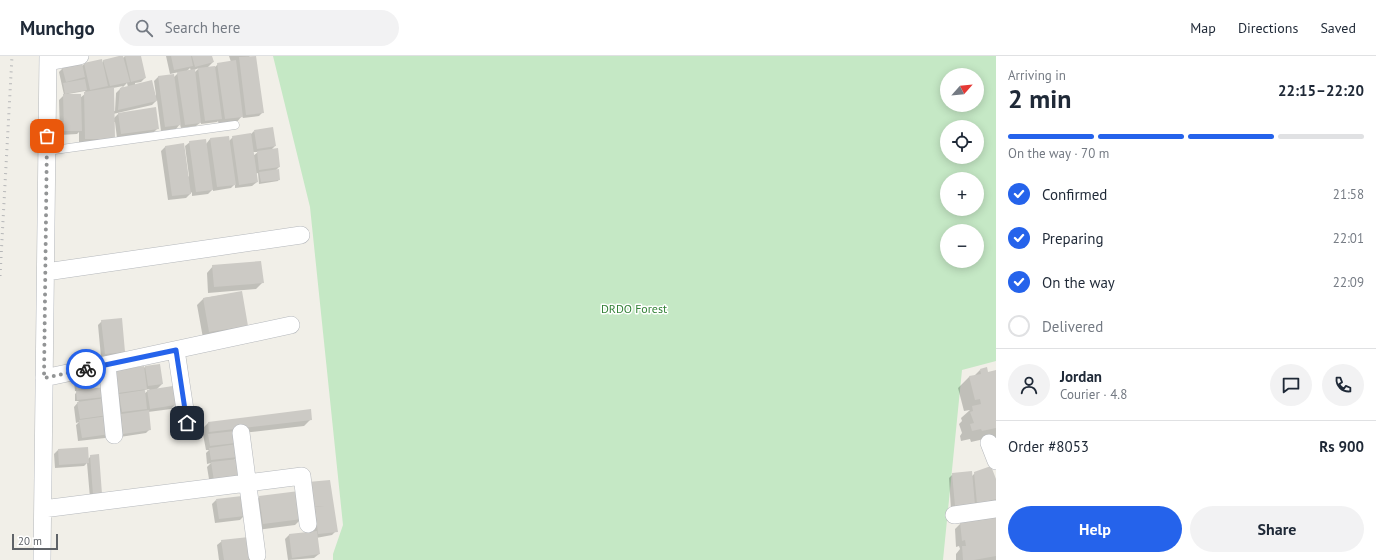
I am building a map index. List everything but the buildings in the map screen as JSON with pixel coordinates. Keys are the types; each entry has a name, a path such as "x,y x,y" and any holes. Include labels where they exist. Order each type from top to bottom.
{"street":[{"path":"42,560 48,59 80,56"},
{"path":"46,272 301,234"},
{"path":"44,378 291,325"},
{"path":"176,350 187,423"},
{"path":"107,365 114,435"},
{"path":"241,433 257,555"},
{"path":"989,443 996,461"},
{"path":"43,509 302,476 308,524"},
{"path":"954,515 996,509"}],"lane":[{"path":"47,151 235,125"}],"green space":[{"name":"DRDO Forest","path":"273,56 996,56 996,361 962,370 943,560 333,560 333,554 343,525 310,207"}],"railway":[{"path":"0,276 12,56"}],"way so far":[{"path":"47,136 44,378 86,369"}],"route":[{"path":"86,369 176,350 187,423"}]}
